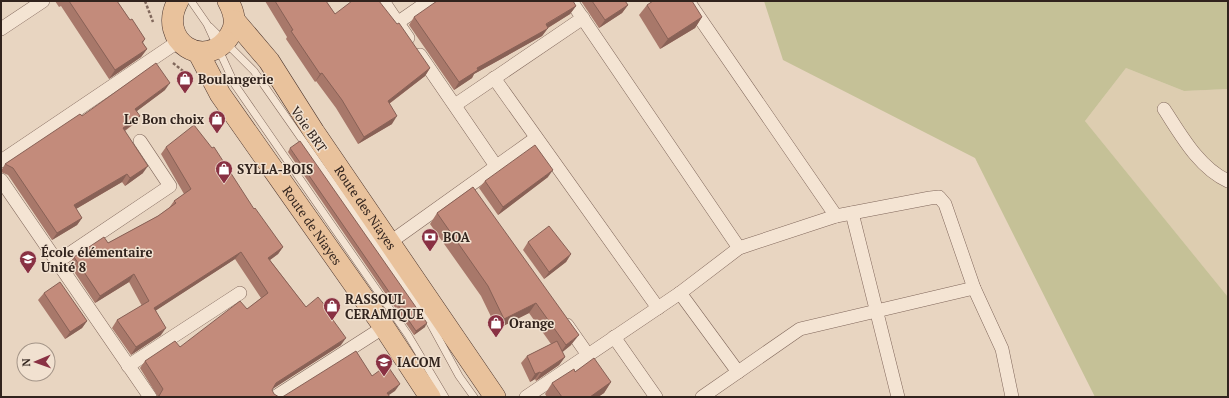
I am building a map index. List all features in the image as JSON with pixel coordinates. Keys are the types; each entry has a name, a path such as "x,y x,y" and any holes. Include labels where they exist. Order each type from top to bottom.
{"main road":[{"path":"160,1 172,21"},
{"path":"178,1 174,10 172,21 173,32 179,41 188,48 198,52 209,52 222,45 233,31 235,21 233,10 228,1"},
{"name":"Route des Niayes","path":"235,21 269,61 389,243 495,397"},
{"name":"Route de Niayes","path":"198,52 220,94 384,327 430,397"}],"street":[{"path":"1,29 43,1"},
{"path":"383,1 496,166"},
{"path":"397,23 429,1"},
{"path":"571,1 739,248"},
{"path":"688,1 836,216"},
{"path":"455,105 583,18"},
{"path":"1,161 179,41"},
{"path":"494,78 658,308"},
{"path":"1164,108 1192,151 1220,178 1228,181"},
{"path":"389,243 536,138"},
{"path":"57,262 170,186 140,141"},
{"path":"1,180 150,397"},
{"path":"468,186 478,199"},
{"path":"526,397 680,293 739,248 836,216 939,197 945,204 974,288 1002,349 1012,397"},
{"path":"852,213 898,397"},
{"path":"702,397 800,329 974,288"},
{"path":"128,366 240,293"},
{"path":"680,293 738,372"},
{"path":"560,316 588,355"},
{"path":"275,397 384,327"},
{"path":"614,337 656,397"}],"lane":[{"name":"Voie BRT","path":"191,1 222,45 254,71 420,308 474,397"},
{"name":"Voie BRT","path":"222,45 235,85 408,335 445,397"}],"shaded area":[{"path":"764,1 1228,1 1228,89 1184,91 1126,68 1085,121 1228,297 1228,397 1095,397 975,158 783,60"},
{"path":"1126,68 1184,91 1228,89 1228,297 1085,121"}],"building":[{"path":"69,1 117,1 130,20 132,19 145,39 142,42 147,49 115,70"},
{"path":"275,1 326,1 335,14 352,1 379,1 397,24 399,23 430,68 388,101 397,116 364,137 342,100 322,73 320,74 291,31 293,30"},
{"path":"437,1 573,1 576,6 546,24 547,29 477,68 478,70 459,82 414,17"},
{"path":"592,1 625,1 628,5 605,20"},
{"path":"653,1 692,1 702,17 668,39 647,5"},
{"path":"156,63 170,83 135,109 140,116 123,128 148,166 130,178 127,174 74,205 82,218 57,233 13,168 5,164 80,114 82,116"},
{"path":"194,125 212,148 214,147 254,209 255,208 283,247 268,258 306,307 318,297 327,308 325,309 346,338 276,383 272,390 274,394 279,397 157,397 163,389 145,361 175,341 180,347 240,301 247,309 268,293 241,252 154,308 166,328 136,347 117,320 149,301 134,274 100,296 74,257 104,237 108,243 158,216 176,203 174,201 191,189 166,147"},
{"path":"300,141 427,323 416,331 290,148"},
{"path":"535,145 553,170 503,207 485,181"},
{"path":"473,187 579,335 566,345 536,303 504,319 488,286 437,213"},
{"path":"549,226 571,254 549,272 528,242"},
{"path":"60,282 87,321 70,332 44,293"},
{"path":"557,341 565,357 541,373 535,374 527,356"},
{"path":"356,351 372,376 387,365 400,384 387,393 390,397 282,397 284,396"},
{"path":"594,358 611,382 590,397 562,397 552,383 574,369 575,372"}],"place":[{"name":"Boulangerie","path":"185,94"},
{"name":"Le Bon choix","path":"217,134"},
{"name":"SYLLA-BOIS","path":"224,184"},
{"name":"BOA","path":"430,252"},
{"name":"École élémentaire Unité 8","path":"28,274"},
{"name":"RASSOUL CERAMIQUE","path":"332,321"},
{"name":"Orange","path":"496,338"},
{"name":"IACOM","path":"384,377"}]}
